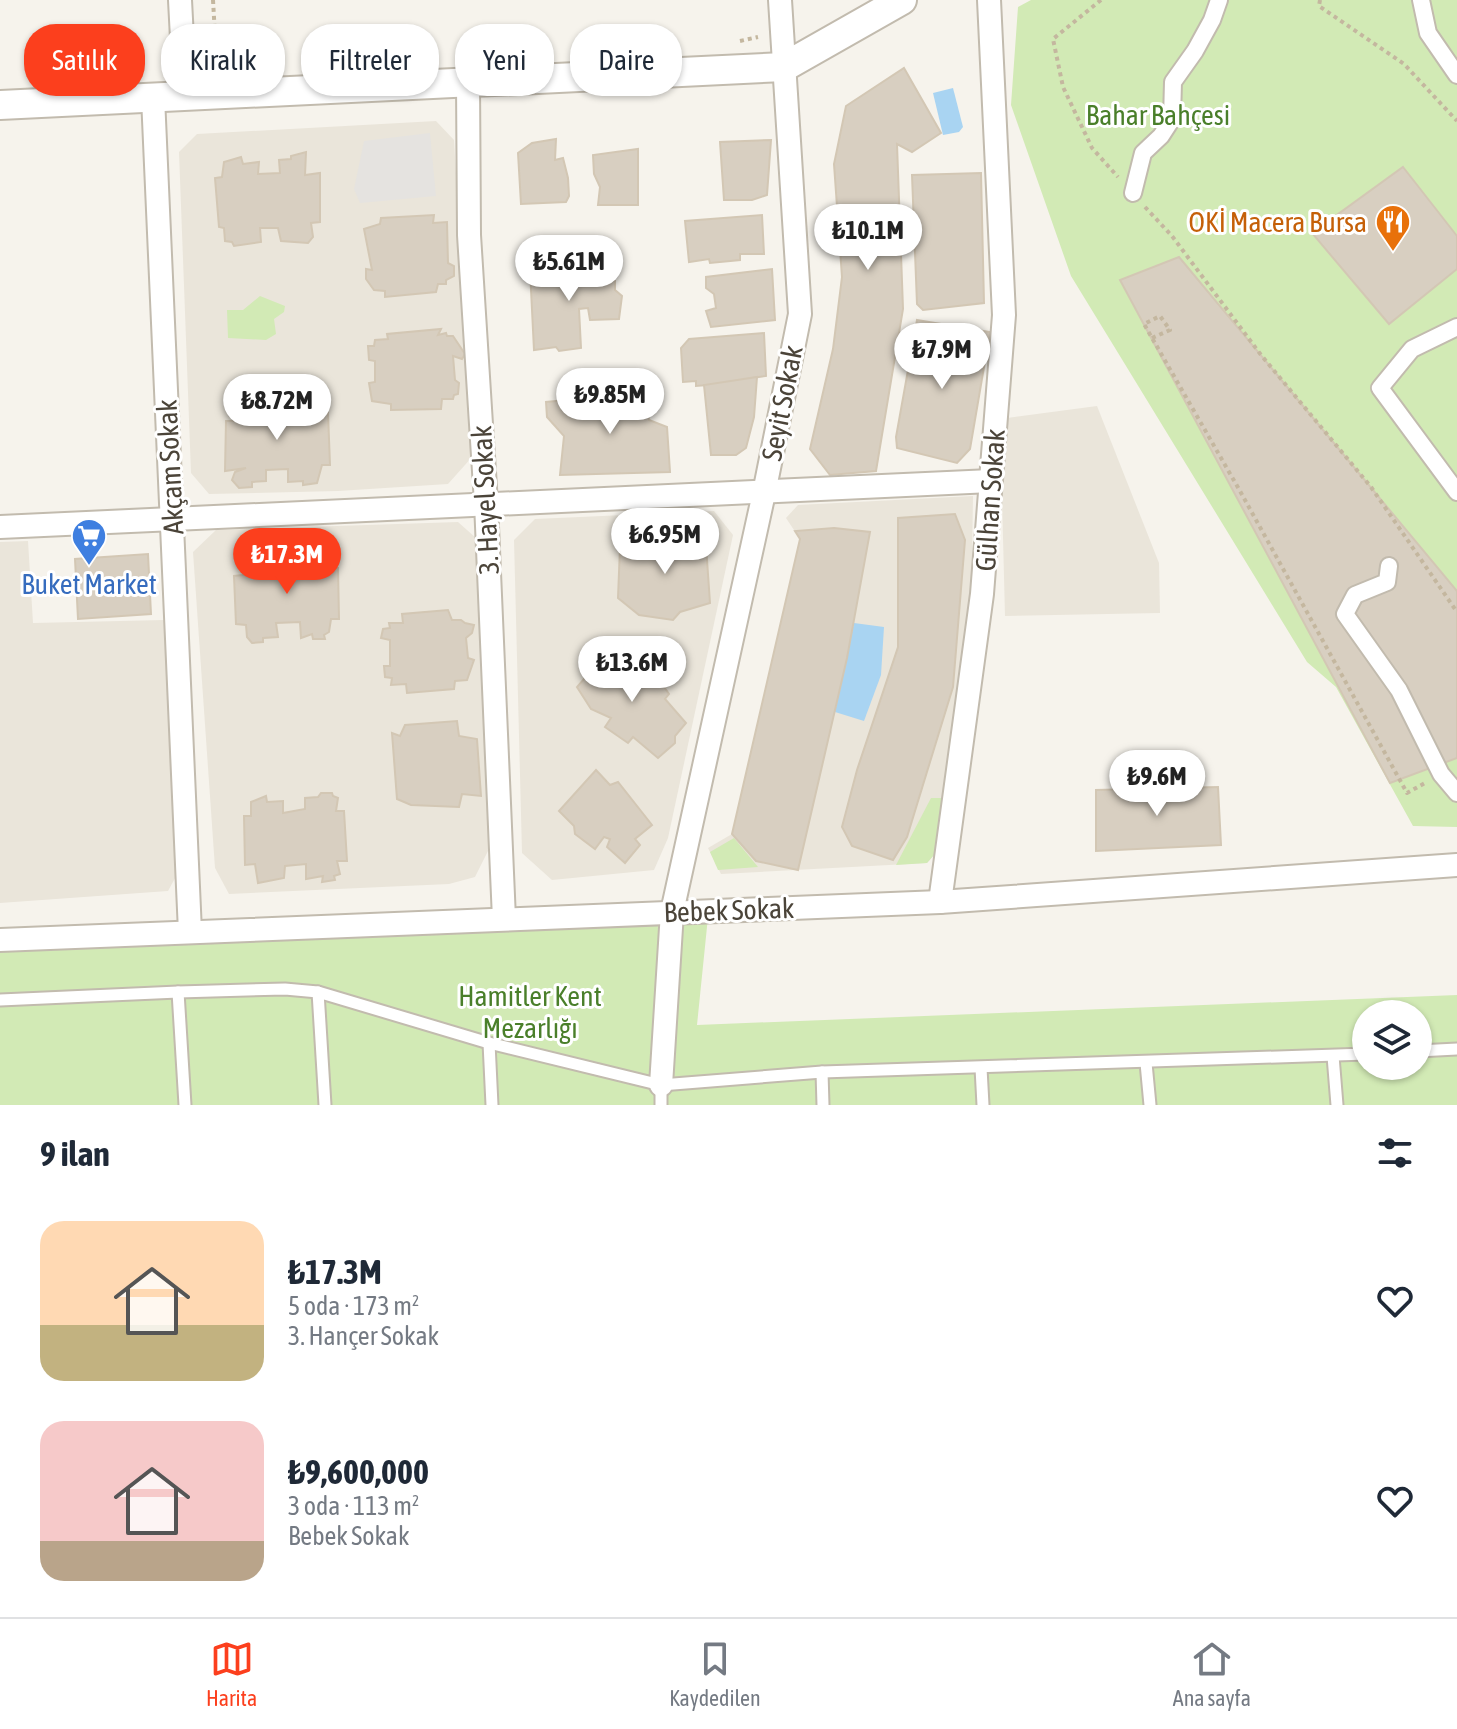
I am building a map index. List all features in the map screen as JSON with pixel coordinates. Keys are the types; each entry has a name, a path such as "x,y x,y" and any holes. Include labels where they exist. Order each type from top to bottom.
{"street":[{"path":"180,0 181,24"},
{"name":"Seyit Sokak","path":"661,1095 672,912 800,314 780,0"},
{"path":"554,78 784,67 902,0"},
{"name":"Gülhan Sokak","path":"940,902 982,594 1004,315 989,0"},
{"path":"1133,193 1143,153 1161,136 1172,119 1173,82 1195,51 1219,0"},
{"path":"1421,0 1428,33 1457,75"},
{"path":"285,91 455,83"},
{"path":"0,105 185,96"},
{"name":"3. Hayel Sokak","path":"468,96 469,235 486,503 504,919"},
{"name":"Akçam Sokak","path":"153,97 190,932"},
{"path":"1457,327 1412,349 1380,388 1457,492"},
{"path":"0,527 991,481"},
{"path":"1389,566 1387,582 1355,595 1345,614 1399,690 1441,774 1457,793"},
{"name":"Bebek Sokak","path":"0,940 940,902 1457,865"}],"lane":[{"path":"0,1000 285,989 318,992 661,1095 822,1072 1352,1055"},
{"path":"178,992 185,1105"},
{"path":"318,992 325,1105"},
{"path":"489,1043 492,1105"},
{"path":"1432,1050 1457,1049"},
{"path":"1333,1056 1337,1105"},
{"path":"1146,1063 1150,1105"},
{"path":"981,1068 983,1105"},
{"path":"822,1072 823,1105"}],"path":[{"path":"213,0 214,24"},
{"path":"1101,0 1053,39 1063,87 1092,148 1172,236 1261,355 1371,487 1457,612"},
{"path":"1320,0 1319,6 1404,64 1457,121"},
{"path":"731,43 760,36 760,24"},
{"path":"1152,338 1170,330 1160,316 1144,324 1407,793 1441,774"}],"shaded area":[{"path":"436,121 454,140 473,456 448,484 209,494 191,473 179,152 197,134"},
{"path":"430,133 436,196 360,203 354,189 364,141"},
{"path":"1097,406 1159,563 1160,613 1005,616 1000,419"},
{"path":"973,496 971,626 943,845 927,863 721,874 708,848 732,834 800,539 786,518 798,505"},
{"path":"714,511 733,535 668,838 654,870 552,880 522,853 514,540 535,519"},
{"path":"458,522 476,538 490,847 475,877 449,884 229,894 215,868 193,552 216,530"},
{"path":"28,541 33,623 164,620 180,869 168,891 0,903 0,542"}],"green space":[{"name":"Bahar Bahçesi","path":"1031,0 1457,0 1457,827 1413,826 1336,687 1307,662 1071,276 1011,105 1018,7"},
{"path":"260,296 285,306 284,312 274,319 276,334 266,340 228,338 227,310 243,310"},
{"path":"931,798 948,798 943,845 927,863 896,865"},
{"path":"734,838 758,867 718,870 710,852"},
{"name":"Hamitler Kent Mezarlığı","path":"708,917 697,1025 1457,995 1457,1105 0,1105 0,948"}],"water":[{"path":"953,88 963,127 959,132 943,135 933,93"},
{"path":"854,623 884,627 881,675 864,721 835,712"}],"building":[{"path":"904,68 941,133 912,152 897,144 903,309 876,471 830,475 810,449 833,349 842,277 834,164 846,106"},
{"path":"556,139 555,160 563,158 568,178 569,196 566,202 521,204 518,153 532,143"},
{"path":"771,140 767,195 752,200 724,200 720,142"},
{"path":"638,149 638,205 598,205 600,187 594,174 593,155"},
{"path":"306,152 305,175 320,173 320,222 311,223 313,237 308,243 281,241 278,228 260,228 261,242 234,246 232,242 225,241 224,228 219,227 215,178 222,177 224,162 241,157 243,164 259,162 258,174 280,173 279,160 291,159 291,156"},
{"name":"OKİ Macera Bursa","path":"1403,167 1457,236 1457,269 1389,324 1312,233"},
{"path":"981,173 984,303 923,310 917,304 912,175"},
{"path":"434,215 433,223 447,222 448,263 454,266 454,276 446,280 446,284 438,284 436,292 385,297 385,291 374,290 366,279 366,269 372,270 364,229 380,224 381,218"},
{"path":"762,215 764,254 740,254 740,260 689,262 685,221"},
{"path":"1179,257 1457,591 1457,758 1390,783 1120,280"},
{"path":"575,261 576,268 603,264 607,280 615,281 615,290 622,296 619,319 590,320 588,308 579,309 581,348 534,350 530,269"},
{"path":"772,269 775,320 711,327 706,311 716,308 714,294 706,288 706,277"},
{"path":"917,320 990,332 970,449 957,463 897,448 896,437"},
{"path":"441,329 438,335 446,333 453,336 465,354 462,359 453,356 455,380 459,383 458,394 453,399 442,399 441,409 391,410 391,404 372,401 369,383 375,382 375,361 369,360 368,346 374,346 375,340 388,339 387,334"},
{"path":"764,333 766,376 746,382 696,386 696,381 683,382 681,348 689,339"},
{"path":"757,377 754,417 746,448 736,455 711,455 704,385"},
{"path":"644,393 649,420 667,427 670,472 560,475 564,436 547,417 546,402"},
{"path":"314,394 320,413 328,413 330,465 322,465 317,483 303,485 303,481 288,482 288,469 266,470 266,481 252,482 252,487 239,488 232,480 235,472 246,468 225,471 226,421 241,421 240,417 230,416 236,399 250,398 252,403 263,403 267,416 285,413 286,403 300,401 298,396"},
{"path":"955,514 965,540 953,687 907,837 893,860 852,846 842,827 857,770 898,647 898,518"},
{"path":"834,528 870,532 847,658 798,870 756,861 732,834 800,539 795,531"},
{"path":"705,531 710,603 680,612 673,620 639,615 618,598 620,547"},
{"path":"319,550 326,556 326,569 338,568 339,619 331,619 325,639 313,639 312,634 301,638 300,622 276,623 278,637 252,643 247,637 246,625 236,624 234,576 243,575 242,560 255,555 272,555 275,569 297,567 299,555"},
{"path":"148,554 151,614 78,619 75,559"},
{"path":"448,610 452,620 474,625 472,633 466,638 468,658 474,660 467,680 455,681 454,689 407,693 406,684 391,685 392,678 385,677 384,666 390,666 390,640 381,638 383,629 390,628 389,623 403,623 402,614"},
{"path":"615,643 633,674 647,682 657,677 669,694 665,699 686,723 675,736 675,743 658,758 633,737 628,743 605,727 611,718 591,709 577,687"},
{"path":"457,721 459,736 477,739 481,796 462,794 459,807 411,805 397,799 392,733 400,736 405,725"},
{"path":"596,770 610,785 618,782 652,825 635,839 640,845 625,863 607,847 610,839 604,837 595,849 575,834 574,826 559,811"},
{"path":"1218,787 1221,845 1096,851 1096,790"},
{"path":"321,793 332,793 338,798 336,811 344,811 347,861 337,861 340,874 334,876 335,880 322,882 323,876 306,879 306,864 285,866 284,878 258,883 255,864 245,865 244,816 251,816 251,802 266,796 267,802 283,801 283,813 305,809 305,798 318,797"}],"place":[{"name":"OKİ Macera Bursa","path":"1393,253"},
{"name":"Buket Market","path":"89,567"}]}
